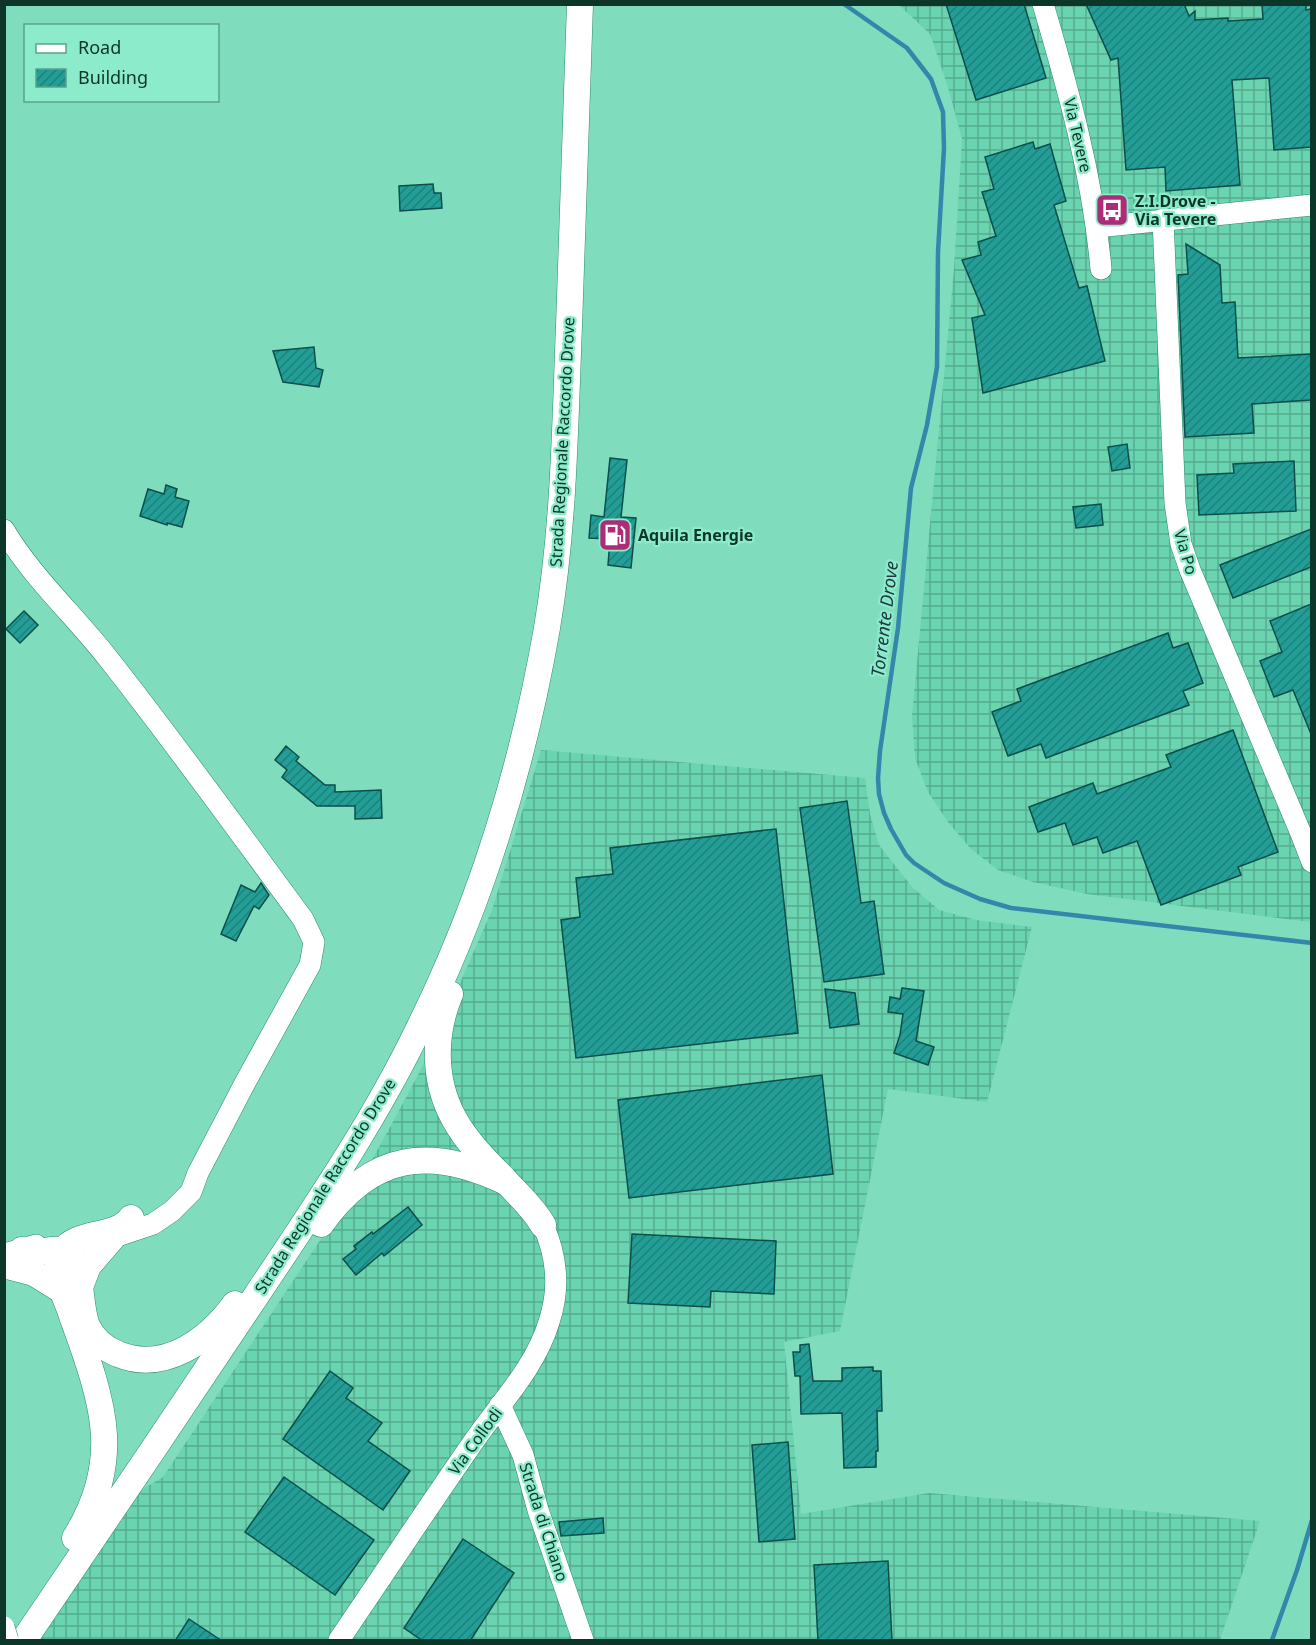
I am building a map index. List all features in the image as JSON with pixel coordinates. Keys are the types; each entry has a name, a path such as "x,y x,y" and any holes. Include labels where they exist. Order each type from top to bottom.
{"main road":[{"name":"Strada Regionale Raccordo Drove","path":"24,1641 333,1180 393,1078 419,1028 453,952 497,834 535,684 548,620 559,542 565,447 580,4"},
{"path":"497,834 493,886 441,1020 437,1055 442,1089 453,1116 470,1142 529,1204 543,1225"},
{"path":"63,1251 58,1271 72,1289 90,1331 98,1341 114,1352 135,1359 151,1360 175,1355 214,1329 231,1308 354,1124 393,1078"},
{"path":"134,1478 166,1450 182,1431 324,1221 343,1197 358,1184 382,1170 406,1162 427,1160 448,1161 470,1167 506,1182"},
{"path":"8,1258 33,1253 63,1251 75,1242 123,1226 131,1218"},
{"path":"7,1641 81,1528 94,1502 100,1482 104,1441 101,1414 80,1337 72,1289 113,1237"},
{"path":"8,1258 34,1273 72,1289"}],"street":[{"name":"Via Tevere","path":"1043,4 1077,125 1097,226 1101,269"},
{"path":"1097,226 1311,205"},
{"name":"Via Po","path":"1163,219 1174,487 1181,544 1298,825 1311,862"},
{"path":"4,530 20,556 105,655 179,750 303,919 314,942 310,964 198,1173 191,1191 172,1211 148,1226 63,1251"},
{"path":"8,1258 150,1211 167,1202 198,1173"},
{"name":"Via Collodi","path":"339,1641 461,1460 535,1356 552,1314 556,1286 551,1245 543,1225"},
{"name":"Strada di Chiano","path":"500,1405 520,1446 538,1510 583,1641"},
{"path":"4,1627 7,1641"}],"shaded area":[{"path":"899,5 1311,5 1311,922 1087,894 1033,882 998,870 971,849 948,822 928,792 915,758 912,716 954,269 962,139 930,34"},
{"path":"541,750 865,778 870,814 879,845 912,887 939,910 976,920 1032,927 987,1102 888,1089 840,1331 784,1342 801,1514 929,1493 1260,1521 1220,1640 38,1640 138,1492 163,1477 364,1174 428,1056 492,910"}],"building":[{"path":"946,4 1024,4 1046,78 976,100"},
{"path":"1086,4 1184,4 1189,16 1195,11 1195,20 1228,18 1228,21 1263,19 1262,4 1306,4 1306,10 1311,9 1311,147 1274,150 1269,78 1232,80 1240,185 1166,191 1165,167 1126,170 1118,58 1111,60"},
{"path":"1033,142 1035,149 1050,144 1066,201 1054,205 1079,288 1087,286 1105,361 983,393 972,318 985,315 962,260 981,255 978,242 996,236 982,192 994,189 985,157"},
{"path":"433,184 434,193 441,193 442,208 400,211 399,186"},
{"path":"1186,244 1220,265 1222,303 1235,302 1238,358 1311,354 1311,400 1252,404 1254,433 1185,437 1178,275 1188,274"},
{"path":"314,347 316,368 323,370 319,387 283,382 273,351"},
{"path":"1127,444 1130,468 1112,471 1108,447"},
{"path":"610,458 627,460 621,517 636,518 631,568 608,565 610,539 589,538 591,515 604,517"},
{"path":"1294,461 1296,511 1199,515 1197,475 1234,473 1233,464"},
{"path":"166,485 177,489 175,497 189,501 182,527 167,523 167,525 140,516 148,489 164,494"},
{"path":"1101,504 1103,525 1076,528 1073,507"},
{"path":"1311,529 1311,567 1233,598 1220,565"},
{"path":"1311,604 1311,734 1293,690 1274,697 1260,661 1282,652 1270,621"},
{"path":"24,611 38,625 20,643 6,629"},
{"path":"1168,633 1173,648 1188,643 1203,683 1183,691 1189,705 1046,758 1041,744 1008,756 992,712 1021,701 1017,689"},
{"path":"1233,730 1278,852 1238,867 1241,875 1161,905 1137,841 1103,853 1097,837 1073,845 1065,823 1038,832 1029,807 1093,783 1097,794 1171,767 1166,755"},
{"path":"286,746 299,757 296,761 325,785 335,785 335,792 381,790 382,818 355,819 355,806 317,806 282,777 287,770 275,760"},
{"path":"847,801 861,903 874,901 884,974 824,982 800,808"},
{"path":"776,829 798,1033 576,1058 561,920 580,917 576,878 613,874 610,848"},
{"path":"261,883 269,895 259,909 254,906 236,941 221,934 241,885 255,892"},
{"path":"902,988 924,991 916,1041 934,1047 928,1065 894,1053 903,1014 888,1012 890,997 900,999"},
{"path":"825,989 855,993 859,1024 830,1028"},
{"path":"822,1075 833,1174 629,1198 618,1100"},
{"path":"408,1207 422,1225 384,1256 382,1253 356,1275 343,1259 356,1249 354,1246"},
{"path":"632,1234 776,1241 774,1294 711,1291 710,1307 628,1303"},
{"path":"809,1344 813,1381 842,1381 842,1368 873,1367 873,1371 881,1371 882,1411 877,1411 876,1467 844,1468 842,1413 801,1414 800,1376 795,1376 793,1352 800,1352 800,1345"},
{"path":"330,1371 353,1388 346,1398 382,1423 368,1441 410,1471 383,1510 283,1439"},
{"path":"788,1442 795,1539 759,1542 752,1445"},
{"path":"284,1477 374,1540 335,1595 245,1532"},
{"path":"603,1518 604,1533 561,1536 559,1522"},
{"path":"463,1539 514,1573 470,1641 423,1641 404,1628"},
{"path":"888,1561 892,1641 818,1641 814,1565"},
{"path":"189,1619 222,1641 175,1641"}],"waterway":[{"name":"Torrente Drove","path":"844,4 907,48 931,79 943,112 944,148 938,252 937,367 927,425 911,488 898,628 878,778 879,794 891,829 906,855 944,883 980,899 1011,908 1312,943"},
{"name":"Torrente Drove","path":"1272,1640 1312,1520"}],"place":[{"name":"Z.I.Drove - Via Tevere","path":"1112,210"},
{"name":"Aquila Energie","path":"615,535"}]}
